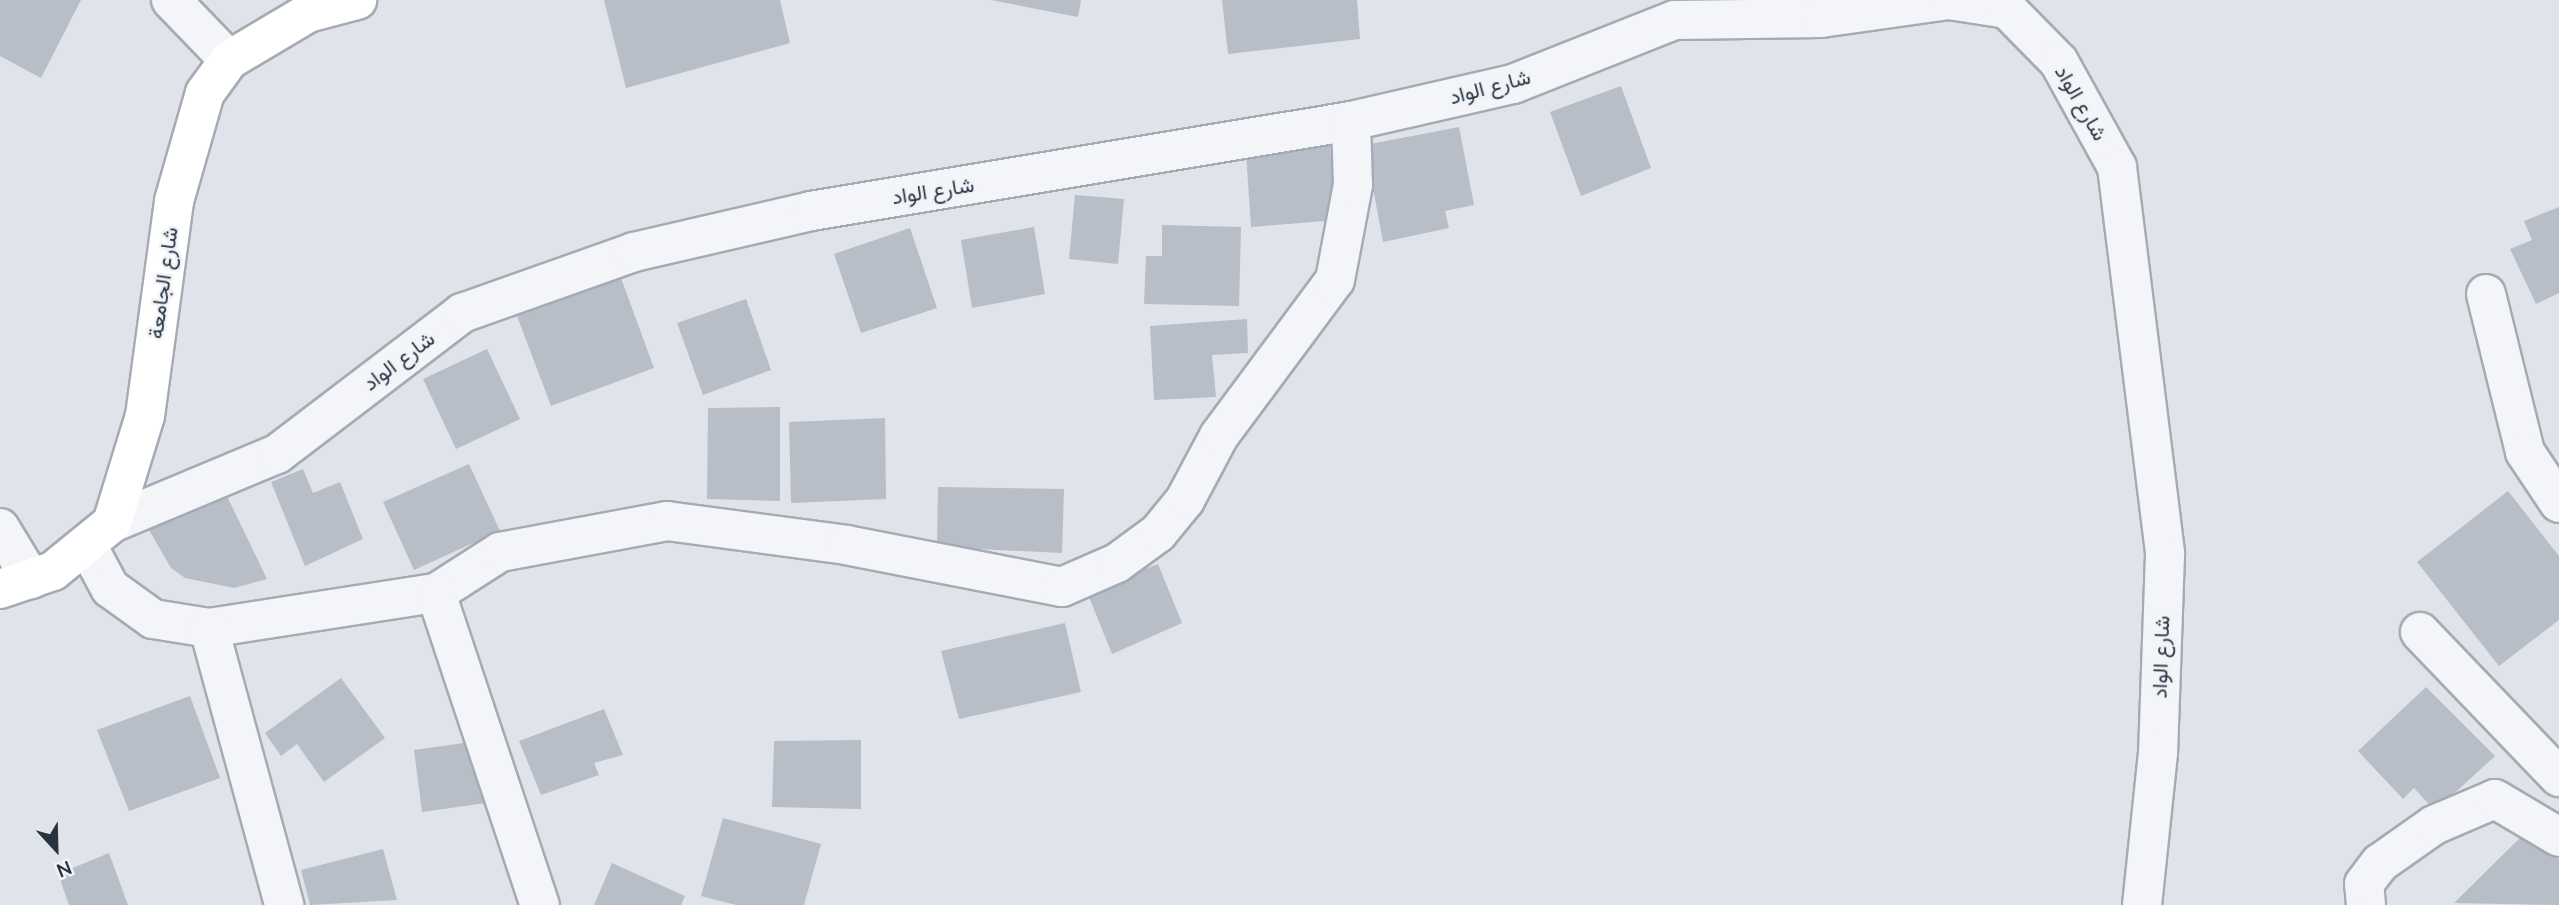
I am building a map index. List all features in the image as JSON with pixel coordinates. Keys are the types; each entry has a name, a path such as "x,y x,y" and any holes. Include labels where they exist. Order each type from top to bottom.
{"main road":[{"name":"شارع الجامعة","path":"100,534 145,415 174,201 205,93 229,60 308,13 358,0"},
{"path":"16,584 53,571 100,534"}],"street":[{"path":"171,0 229,60"},
{"name":"شارع الواد","path":"100,534 277,454 462,313 634,252 811,211 1351,121 1513,84 1675,20 1821,18 1949,0 2007,9 2059,62 2118,167 2165,554 2158,753 2142,905"},
{"path":"100,534 110,588 153,619 209,628 436,593 500,552 667,521 846,545 1062,587 1117,562 1158,533 1185,500 1219,436 1335,280 1353,185 1351,121"},
{"path":"2486,294 2525,452 2559,503"},
{"path":"0,528 16,584"},
{"path":"436,593 540,905"},
{"path":"209,628 284,905"},
{"path":"2420,632 2559,777"},
{"path":"2366,905 2364,884 2380,863 2434,825 2495,799 2559,837"}],"building":[{"path":"0,0 81,0 41,78 0,56"},
{"path":"604,0 780,0 790,43 626,88"},
{"path":"991,0 1081,0 1078,17"},
{"path":"1222,0 1357,0 1360,39 1228,54"},
{"path":"1621,86 1651,168 1581,196 1550,112"},
{"path":"1459,127 1474,205 1445,211 1449,228 1383,242 1365,145"},
{"path":"1330,144 1336,220 1251,227 1246,153"},
{"path":"1075,195 1124,199 1118,264 1069,259"},
{"path":"2559,207 2559,293 2536,304 2510,249 2532,240 2524,221"},
{"path":"1162,225 1241,227 1239,306 1144,304 1146,256 1162,256"},
{"path":"1034,227 1045,294 972,308 961,240"},
{"path":"910,228 937,308 861,333 834,254"},
{"path":"621,278 654,368 551,406 517,316"},
{"path":"746,299 771,370 703,395 677,323"},
{"path":"1247,319 1248,353 1212,355 1216,397 1154,400 1150,326"},
{"path":"487,349 520,419 456,449 423,379"},
{"path":"780,407 780,501 707,499 708,408"},
{"path":"885,418 886,499 791,503 789,422"},
{"path":"469,464 500,531 414,570 383,502"},
{"path":"303,469 313,493 340,482 363,539 305,566 271,482"},
{"path":"938,487 1064,489 1062,553 937,547"},
{"path":"2508,491 2559,556 2559,620 2499,666 2417,562"},
{"path":"227,496 267,579 234,588 185,578 171,568 149,530"},
{"path":"1158,564 1182,623 1112,654 1087,592"},
{"path":"1065,623 1081,692 959,719 941,651"},
{"path":"341,678 385,738 324,782 297,744 281,756 265,733"},
{"path":"2426,687 2495,756 2435,811 2414,788 2403,799 2358,751"},
{"path":"190,696 220,778 129,811 97,730"},
{"path":"604,709 623,755 594,763 599,775 541,795 519,741"},
{"path":"861,740 861,809 772,807 774,741"},
{"path":"478,741 486,803 422,812 414,750"},
{"path":"723,818 821,844 804,905 736,905 701,896"},
{"path":"2528,830 2559,860 2559,905 2454,903"},
{"path":"383,849 397,900 310,905 301,870"},
{"path":"109,853 128,905 69,905 58,874"},
{"path":"612,863 685,896 681,905 594,905"}]}
